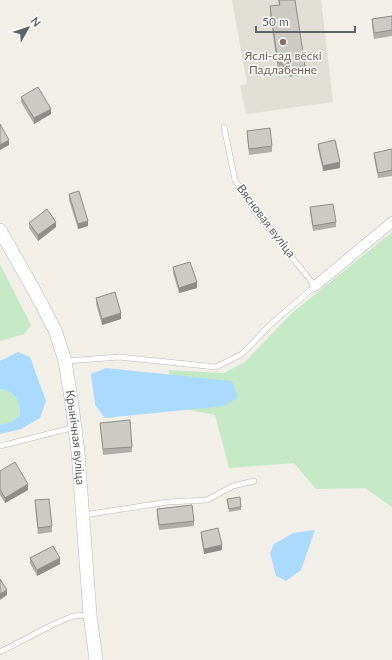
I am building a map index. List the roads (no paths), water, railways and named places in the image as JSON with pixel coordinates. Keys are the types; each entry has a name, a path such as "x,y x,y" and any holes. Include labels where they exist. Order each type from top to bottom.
{"street":[{"path":"315,286 392,222"},
{"name":"Крынічная вуліца","path":"0,230 35,292 54,330 65,361 72,398 83,515 90,615 96,660"}],"lane":[{"name":"Вясновая вуліца","path":"224,127 235,180 256,213 315,286"},
{"path":"65,361 118,357 216,367 242,354 270,325 315,286"},
{"path":"0,446 75,427"},
{"path":"83,515 168,502 207,500 233,486 254,481"},
{"path":"0,652 52,625 73,616 90,615"}],"water":[{"path":"18,352 30,357 46,401 40,418 21,429 0,434 0,425 11,422 20,415 18,401 13,394 0,389 0,361"},
{"path":"106,368 232,381 238,397 225,406 105,418 95,405 91,374"},
{"path":"315,530 301,570 286,581 276,576 270,553 274,544 293,533"}],"place":[{"name":"Яслі-сад вёскі Падлабенне","path":"283,42"}]}
